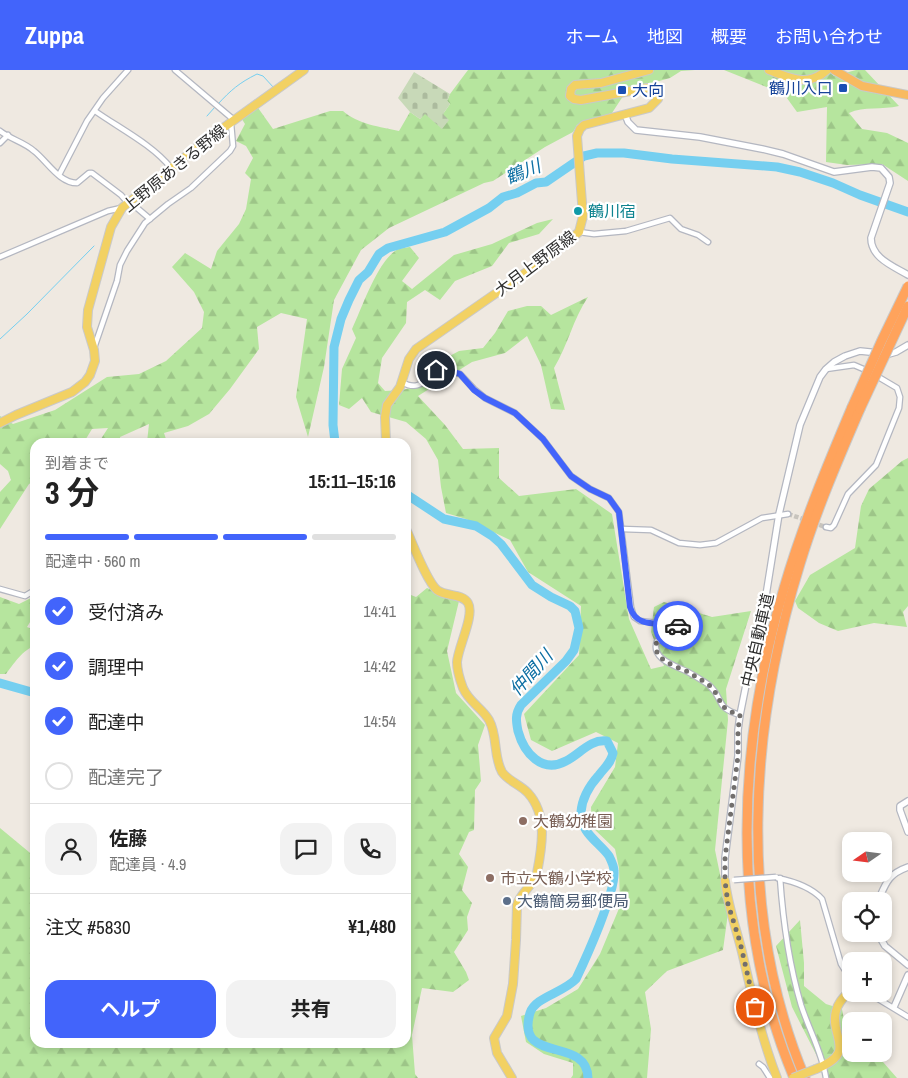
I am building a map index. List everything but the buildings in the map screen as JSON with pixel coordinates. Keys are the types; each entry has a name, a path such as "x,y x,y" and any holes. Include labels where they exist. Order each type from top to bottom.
{"highway":[{"path":"834,70 862,86 908,95"},
{"name":"中央自動車道","path":"793,1078 770,1010 754,936 747,856 747,804 749,769 759,696 770,640 801,533 908,286"},
{"name":"中央自動車道","path":"805,1078 780,1006 765,935 760,899 758,855 760,776 765,724 793,589 817,515 856,408 908,306"}],"main road":[{"name":"上野原あきる野線","path":"0,423 16,414 72,392 80,386 94,368 94,350 87,327 88,310 112,227 127,204 171,168 304,70"},
{"name":"大月上野原線","path":"386,438 386,405 400,387 409,359 420,346 542,261 579,232 583,216 577,136 580,129 584,125 649,108 658,99 656,91 647,88 581,100 570,96 571,88 575,85 601,82 649,70"},
{"path":"769,70 788,79 800,81 819,76 827,70"},
{"path":"411,539 434,586 443,594 464,599 469,606 458,656 458,672 461,681 471,702 489,721 498,763 502,772 528,793 542,821 538,874 520,898 517,906 514,977 507,1016 494,1038 497,1053 512,1078"},
{"path":"725,881 728,904 740,942 755,1007 777,1078"},
{"path":"793,1078 820,1067 836,1057 840,1043 835,1024 835,1014 842,1000"}],"street":[{"path":"60,175 87,121 103,98 128,70"},
{"path":"94,350 117,281 120,264 146,223 168,204 192,188 233,146 232,122 175,70"},
{"path":"95,111 152,151 171,168"},
{"path":"625,114 628,122 636,130 700,137 762,149 783,154 834,172 872,167 881,168 889,177 890,183 874,227 871,245 874,251 887,262 908,275"},
{"path":"0,131 35,151 60,175 75,184 92,172 121,196 127,204 150,219"},
{"path":"0,143 8,135"},
{"path":"0,257 108,210 127,204"},
{"path":"579,232 594,234 626,230 670,218 681,229 698,235 708,242"},
{"path":"842,966 822,898 817,894 778,878 725,881 725,858 738,756 738,730 746,684 763,614 779,514 800,424 817,383 826,369 845,356 864,351 889,354 902,350 908,345"},
{"path":"826,369 857,366 892,384 897,388 900,397 899,408 876,465 848,494 834,525 831,528 826,527"},
{"path":"402,382 408,386 416,386 439,369 460,374 480,394 496,405 515,413 543,439 571,476 590,489 612,500 619,512 630,607 634,617 642,622 676,625 682,630 676,636 657,641 655,647 657,653 672,665 709,685 714,689 724,708 740,715"},
{"path":"622,528 647,529 676,542 709,545 716,543 756,520 779,514 788,514"},
{"path":"0,589 25,596 30,593"},
{"path":"908,801 900,806 900,810 908,832"},
{"path":"882,892 891,875 908,867"},
{"path":"778,878 792,968 820,1067 826,1078"},
{"path":"883,942 908,965"},
{"path":"894,1007 908,976"},
{"path":"885,1002 908,1017"},
{"path":"759,1064 770,1078"}],"green space":[{"path":"468,70 695,70 681,71 670,78 627,90 612,113 577,125 573,132 545,147 493,181 484,183 389,228 361,250 334,300 324,367 308,437 296,397 307,319 281,313 257,327 259,349 209,414 188,426 164,433 166,438 147,438 149,424 120,438 102,438 108,428 92,429 86,438 30,438 30,484 0,529 0,492 11,480 8,471 0,464 0,416 13,424 55,410 107,377 139,374 166,361 202,328 204,312 194,292 172,267 185,253 211,269 217,251 239,224 246,209 251,179 245,173 253,158 246,146 236,141 245,124 240,116 256,105 273,129 330,111 343,111 362,122 399,131 410,112 420,119 424,114 443,114 450,104 447,101"},
{"path":"724,70 828,70 834,76 856,70 865,70 899,106 849,113 862,129 887,133 908,143 908,181 882,164 847,165 826,162 827,107 797,112 784,94"},
{"path":"414,72 450,94 447,101 450,104 443,114 449,120 442,129 425,114 420,119 410,112 398,98"},
{"path":"553,219 539,234 509,243 492,266 455,281 440,300 425,290 407,302 406,323 382,358 378,383 385,391 414,387 438,371 444,359 459,351 483,348 495,333 508,311 527,306 541,306 551,315 588,297 578,314 554,368 565,410 551,409 541,365 527,336 505,353 472,362 418,396 445,425 463,449 499,448 499,478 519,496 576,489 612,514 629,619 651,669 664,666 651,632 654,607 664,602 712,617 751,611 726,689 728,720 715,850 728,913 723,950 667,971 645,992 651,1029 647,1078 571,1078 573,1075 573,1063 544,1054 526,1042 521,1016 546,1008 578,989 600,954 620,906 619,868 615,849 592,827 591,807 615,767 618,743 596,732 552,751 531,740 524,714 579,655 581,606 528,572 510,540 466,519 446,513 438,460 426,439 406,422 371,412 362,398 349,409 339,405 342,369 356,338 352,329 376,276 395,251 410,247 419,258 402,281 412,289 454,255 492,244 537,223"},
{"path":"908,458 908,606 903,612 907,627 874,623 838,631 819,623 798,608 795,601 810,575 855,548 861,506 869,489"},
{"path":"427,588 459,601 447,651 456,693 485,725 478,745 481,781 475,790 474,830 469,832 459,854 468,867 462,890 472,903 467,917 468,930 454,952 469,980 453,992 422,988 412,1035 415,1074 418,1078 0,1078 0,828 30,853 30,1048 411,1048 411,595 416,597"},
{"path":"0,597 19,604 30,598 30,622 27,627 30,628 30,649 22,654 6,674 0,674"},
{"path":"800,920 804,986 826,1004 842,1009 842,1062 883,1062 897,1078 828,1078 792,1007 776,946"}],"waterway":[{"path":"218,104 236,87 257,74 263,76 274,88"},
{"path":"207,116 215,107"},
{"name":"鶴川","path":"335,438 334,347 341,319 349,300 359,280 368,272 379,254 388,248 445,232 489,208 503,197 517,193 536,183 546,182 584,156 597,153 624,153 672,159 777,167 800,172 833,183 908,212"},
{"path":"0,339 94,246"},
{"name":"仲間川","path":"411,497 444,519 476,526 492,536 501,544 532,585 570,606 575,611 579,628 574,650 566,661 521,705 516,721 521,739 529,754 542,763 549,765 566,761 595,742 601,741 607,741 613,753 609,762 587,792 581,812 587,831 609,856 612,863 614,871 610,894 600,925 576,979 537,1003 530,1013 528,1029 533,1039 541,1045 576,1057 585,1065 588,1078"},
{"name":"鶴川","path":"0,683 30,692"}],"tunnel":[{"path":"788,514 806,520"},
{"path":"813,523 826,527"}],"way so far":[{"path":"678,626 682,630 680,634 657,641 655,647 657,653 672,665 709,685 714,689 724,708 740,715 738,756 725,858 725,881 728,904 740,942 755,1007"}],"place":[{"name":"鶴川入口","path":"843,88"},
{"name":"大向","path":"622,90"},
{"name":"鶴川宿","path":"578,211"},
{"name":"大鶴幼稚園","path":"523,821"},
{"name":"市立大鶴小学校","path":"490,878"},
{"name":"大鶴簡易郵便局","path":"507,901"}],"route":[{"path":"436,370 442,368 460,374 474,390 485,398 515,413 543,439 571,476 590,489 612,500 619,512 630,607 634,617 642,622 678,626"}]}
